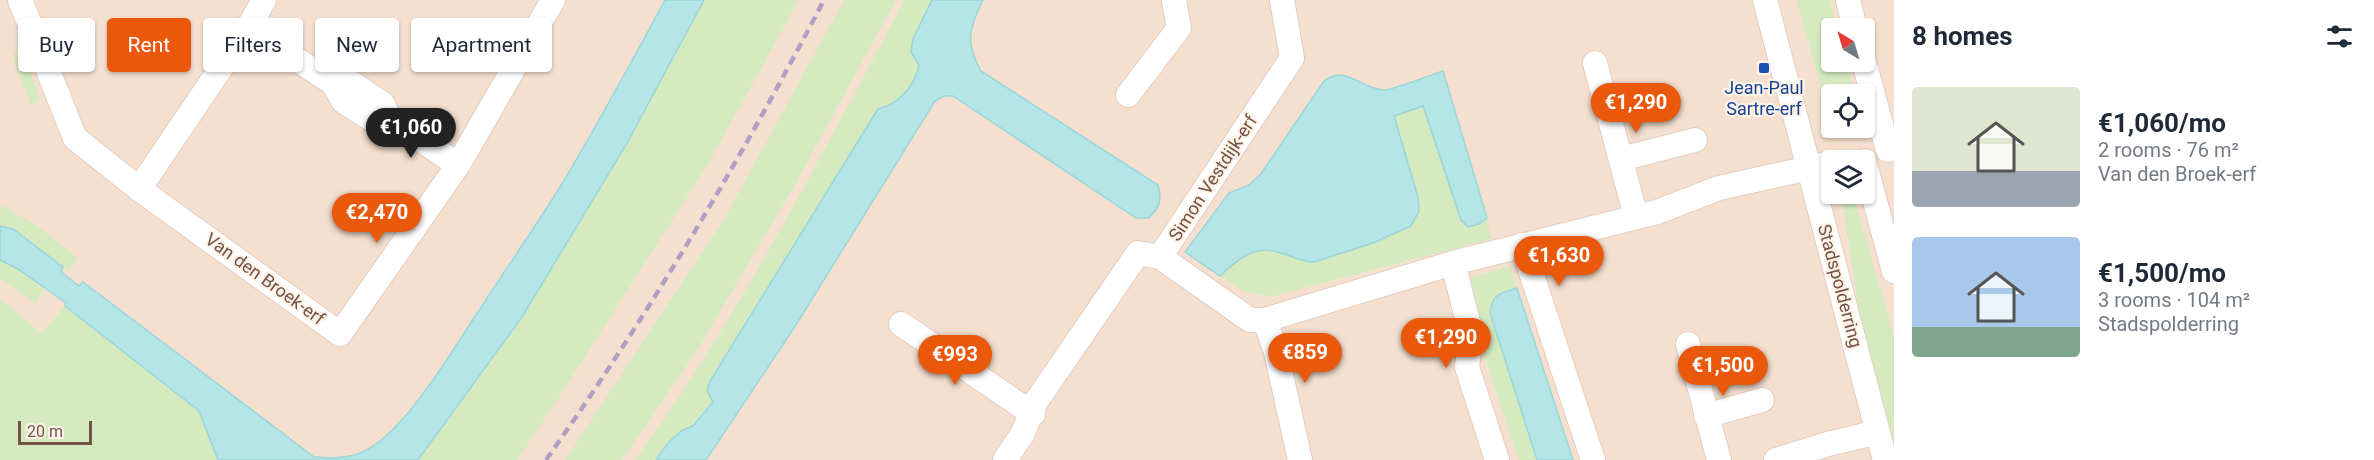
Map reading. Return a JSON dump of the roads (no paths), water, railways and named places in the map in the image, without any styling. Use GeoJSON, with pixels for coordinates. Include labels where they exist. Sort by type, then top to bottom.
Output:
{"type":"FeatureCollection","features":[{"type":"Feature","properties":{"kind":"street","name":"Van den Broek-erf"},"geometry":{"type":"LineString","coordinates":[[20,0],[75,138],[140,189],[340,334],[458,165],[553,0]]}},
{"type":"Feature","properties":{"kind":"street"},"geometry":{"type":"LineString","coordinates":[[253,18],[263,0]]}},
{"type":"Feature","properties":{"kind":"street"},"geometry":{"type":"LineString","coordinates":[[1128,94],[1179,28],[1174,0]]}},
{"type":"Feature","properties":{"kind":"street","name":"Simon Vestdijk-erf"},"geometry":{"type":"LineString","coordinates":[[1005,460],[1023,434],[1033,414],[1035,404],[1138,253],[1160,256],[1292,58],[1282,0]]}},
{"type":"Feature","properties":{"kind":"street","name":"Stadspolderring"},"geometry":{"type":"LineString","coordinates":[[1765,0],[1820,165],[1885,460]]}},
{"type":"Feature","properties":{"kind":"street"},"geometry":{"type":"LineString","coordinates":[[1848,0],[1852,18]]}},
{"type":"Feature","properties":{"kind":"street"},"geometry":{"type":"LineString","coordinates":[[1595,63],[1636,217]]}},
{"type":"Feature","properties":{"kind":"street"},"geometry":{"type":"LineString","coordinates":[[303,64],[333,83],[353,84],[383,104],[389,118],[458,165]]}},
{"type":"Feature","properties":{"kind":"street"},"geometry":{"type":"LineString","coordinates":[[140,189],[218,72]]}},
{"type":"Feature","properties":{"kind":"street"},"geometry":{"type":"LineString","coordinates":[[1867,72],[1891,149],[1875,154]]}},
{"type":"Feature","properties":{"kind":"street"},"geometry":{"type":"LineString","coordinates":[[1622,159],[1695,140]]}},
{"type":"Feature","properties":{"kind":"street"},"geometry":{"type":"LineString","coordinates":[[1160,256],[1251,320],[1265,320],[1453,263],[1657,212],[1719,189],[1820,165]]}},
{"type":"Feature","properties":{"kind":"street"},"geometry":{"type":"LineString","coordinates":[[1873,204],[1894,271]]}},
{"type":"Feature","properties":{"kind":"street"},"geometry":{"type":"LineString","coordinates":[[1522,246],[1593,460]]}},
{"type":"Feature","properties":{"kind":"street"},"geometry":{"type":"LineString","coordinates":[[1453,263],[1471,334],[1467,367],[1497,460]]}},
{"type":"Feature","properties":{"kind":"street"},"geometry":{"type":"LineString","coordinates":[[1265,320],[1276,352],[1300,460]]}},
{"type":"Feature","properties":{"kind":"street"},"geometry":{"type":"LineString","coordinates":[[901,324],[1033,414]]}},
{"type":"Feature","properties":{"kind":"street"},"geometry":{"type":"LineString","coordinates":[[1688,344],[1719,460]]}},
{"type":"Feature","properties":{"kind":"street"},"geometry":{"type":"LineString","coordinates":[[1706,416],[1762,400]]}},
{"type":"Feature","properties":{"kind":"street"},"geometry":{"type":"LineString","coordinates":[[1776,460],[1878,432]]}},
{"type":"Feature","properties":{"kind":"street","name":"Stadspolderring"},"geometry":{"type":"LineString","coordinates":[[1878,432],[1893,460]]}},
{"type":"Feature","properties":{"kind":"water"},"geometry":{"type":"Polygon","coordinates":[[[665,0],[704,0],[626,145],[522,317],[418,460],[218,460],[199,411],[65,306],[66,303],[18,269],[0,260],[0,226],[13,229],[63,267],[61,272],[79,286],[83,282],[314,457],[345,457],[363,452],[379,442],[395,427],[441,368],[560,187],[601,118],[665,0]]]}},
{"type":"Feature","properties":{"kind":"water"},"geometry":{"type":"Polygon","coordinates":[[[932,0],[983,0],[972,27],[971,36],[973,52],[981,71],[1158,185],[1160,199],[1156,210],[1149,218],[1136,218],[953,96],[944,96],[935,101],[794,328],[706,460],[656,460],[668,443],[681,431],[693,426],[713,402],[707,391],[710,381],[878,109],[893,103],[910,87],[919,65],[911,52],[913,39],[932,0]]]}},
{"type":"Feature","properties":{"kind":"water"},"geometry":{"type":"Polygon","coordinates":[[[1443,71],[1487,218],[1479,224],[1468,227],[1461,220],[1423,106],[1394,116],[1418,197],[1419,211],[1411,226],[1373,243],[1314,262],[1268,250],[1260,251],[1239,260],[1220,276],[1185,252],[1229,193],[1249,185],[1260,175],[1324,81],[1339,75],[1347,76],[1377,89],[1385,90],[1443,71]]]}},
{"type":"Feature","properties":{"kind":"water"},"geometry":{"type":"Polygon","coordinates":[[[1517,288],[1573,460],[1537,460],[1490,313],[1491,306],[1498,295],[1517,288]]]}},
{"type":"Feature","properties":{"kind":"railway"},"geometry":{"type":"LineString","coordinates":[[546,460],[658,292],[727,177],[824,0]]}},
{"type":"Feature","properties":{"kind":"place","name":"Jean-Paul Sartre-erf"},"geometry":{"type":"Point","coordinates":[1764,68]}}]}
